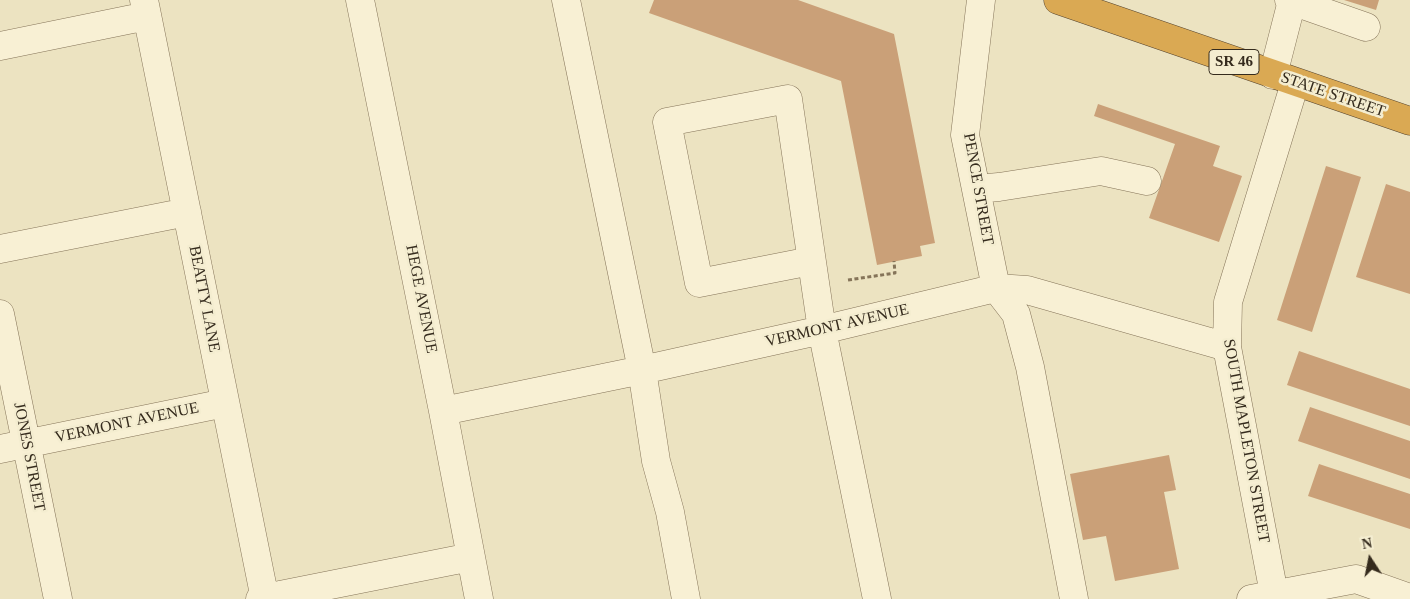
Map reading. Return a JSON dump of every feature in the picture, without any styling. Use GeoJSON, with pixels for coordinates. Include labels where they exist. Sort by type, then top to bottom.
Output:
{"type":"FeatureCollection","features":[{"type":"Feature","properties":{"kind":"highway","name":"STATE STREET"},"geometry":{"type":"LineString","coordinates":[[1058,0],[1410,121]]}},
{"type":"Feature","properties":{"kind":"street","name":"HEGE AVENUE"},"geometry":{"type":"LineString","coordinates":[[360,0],[479,599]]}},
{"type":"Feature","properties":{"kind":"street"},"geometry":{"type":"LineString","coordinates":[[566,0],[642,370],[656,461],[670,512],[686,599]]}},
{"type":"Feature","properties":{"kind":"street","name":"PENCE STREET"},"geometry":{"type":"LineString","coordinates":[[981,0],[965,135],[996,288]]}},
{"type":"Feature","properties":{"kind":"street"},"geometry":{"type":"LineString","coordinates":[[1290,1],[1366,27]]}},
{"type":"Feature","properties":{"kind":"street","name":"SOUTH MAPLETON STREET"},"geometry":{"type":"LineString","coordinates":[[1267,597],[1226,347],[1228,302],[1284,79],[1290,1]]}},
{"type":"Feature","properties":{"kind":"street"},"geometry":{"type":"LineString","coordinates":[[0,46],[145,8]]}},
{"type":"Feature","properties":{"kind":"street","name":"BEATTY LANE"},"geometry":{"type":"LineString","coordinates":[[145,8],[263,599]]}},
{"type":"Feature","properties":{"kind":"street"},"geometry":{"type":"LineString","coordinates":[[812,260],[699,283],[667,122],[788,99],[812,260],[822,330],[877,599]]}},
{"type":"Feature","properties":{"kind":"street"},"geometry":{"type":"LineString","coordinates":[[976,189],[1101,171],[1147,181]]}},
{"type":"Feature","properties":{"kind":"street"},"geometry":{"type":"LineString","coordinates":[[0,249],[187,212]]}},
{"type":"Feature","properties":{"kind":"street","name":"VERMONT AVENUE"},"geometry":{"type":"LineString","coordinates":[[443,411],[822,330],[996,288],[1027,290],[1226,347]]}},
{"type":"Feature","properties":{"kind":"street"},"geometry":{"type":"LineString","coordinates":[[996,288],[1016,314],[1030,367],[1074,599]]}},
{"type":"Feature","properties":{"kind":"street","name":"JONES STREET"},"geometry":{"type":"LineString","coordinates":[[0,314],[58,599]]}},
{"type":"Feature","properties":{"kind":"street","name":"VERMONT AVENUE"},"geometry":{"type":"LineString","coordinates":[[0,449],[225,403]]}},
{"type":"Feature","properties":{"kind":"street"},"geometry":{"type":"LineString","coordinates":[[263,599],[471,557]]}},
{"type":"Feature","properties":{"kind":"street"},"geometry":{"type":"LineString","coordinates":[[1267,597],[1356,579],[1410,598]]}},
{"type":"Feature","properties":{"kind":"path"},"geometry":{"type":"LineString","coordinates":[[848,280],[895,273],[894,261]]}},
{"type":"Feature","properties":{"kind":"building"},"geometry":{"type":"Polygon","coordinates":[[[654,0],[798,0],[894,34],[935,243],[920,246],[922,256],[877,265],[841,81],[649,13],[654,0]]]}},
{"type":"Feature","properties":{"kind":"building"},"geometry":{"type":"Polygon","coordinates":[[[1344,0],[1379,0],[1376,10],[1344,0]]]}},
{"type":"Feature","properties":{"kind":"building"},"geometry":{"type":"Polygon","coordinates":[[[1098,104],[1220,146],[1213,166],[1242,176],[1219,242],[1149,218],[1175,144],[1094,116],[1098,104]]]}},
{"type":"Feature","properties":{"kind":"building"},"geometry":{"type":"Polygon","coordinates":[[[1326,166],[1361,177],[1312,332],[1277,320],[1326,166]]]}},
{"type":"Feature","properties":{"kind":"building"},"geometry":{"type":"Polygon","coordinates":[[[1386,184],[1410,192],[1410,294],[1356,277],[1386,184]]]}},
{"type":"Feature","properties":{"kind":"building"},"geometry":{"type":"Polygon","coordinates":[[[1299,351],[1410,389],[1410,426],[1287,385],[1299,351]]]}},
{"type":"Feature","properties":{"kind":"building"},"geometry":{"type":"Polygon","coordinates":[[[1310,407],[1410,441],[1410,479],[1298,441],[1310,407]]]}},
{"type":"Feature","properties":{"kind":"building"},"geometry":{"type":"Polygon","coordinates":[[[1169,455],[1176,490],[1164,492],[1179,569],[1115,581],[1106,536],[1083,540],[1070,474],[1169,455]]]}},
{"type":"Feature","properties":{"kind":"building"},"geometry":{"type":"Polygon","coordinates":[[[1319,464],[1410,494],[1410,529],[1308,496],[1319,464]]]}}]}
